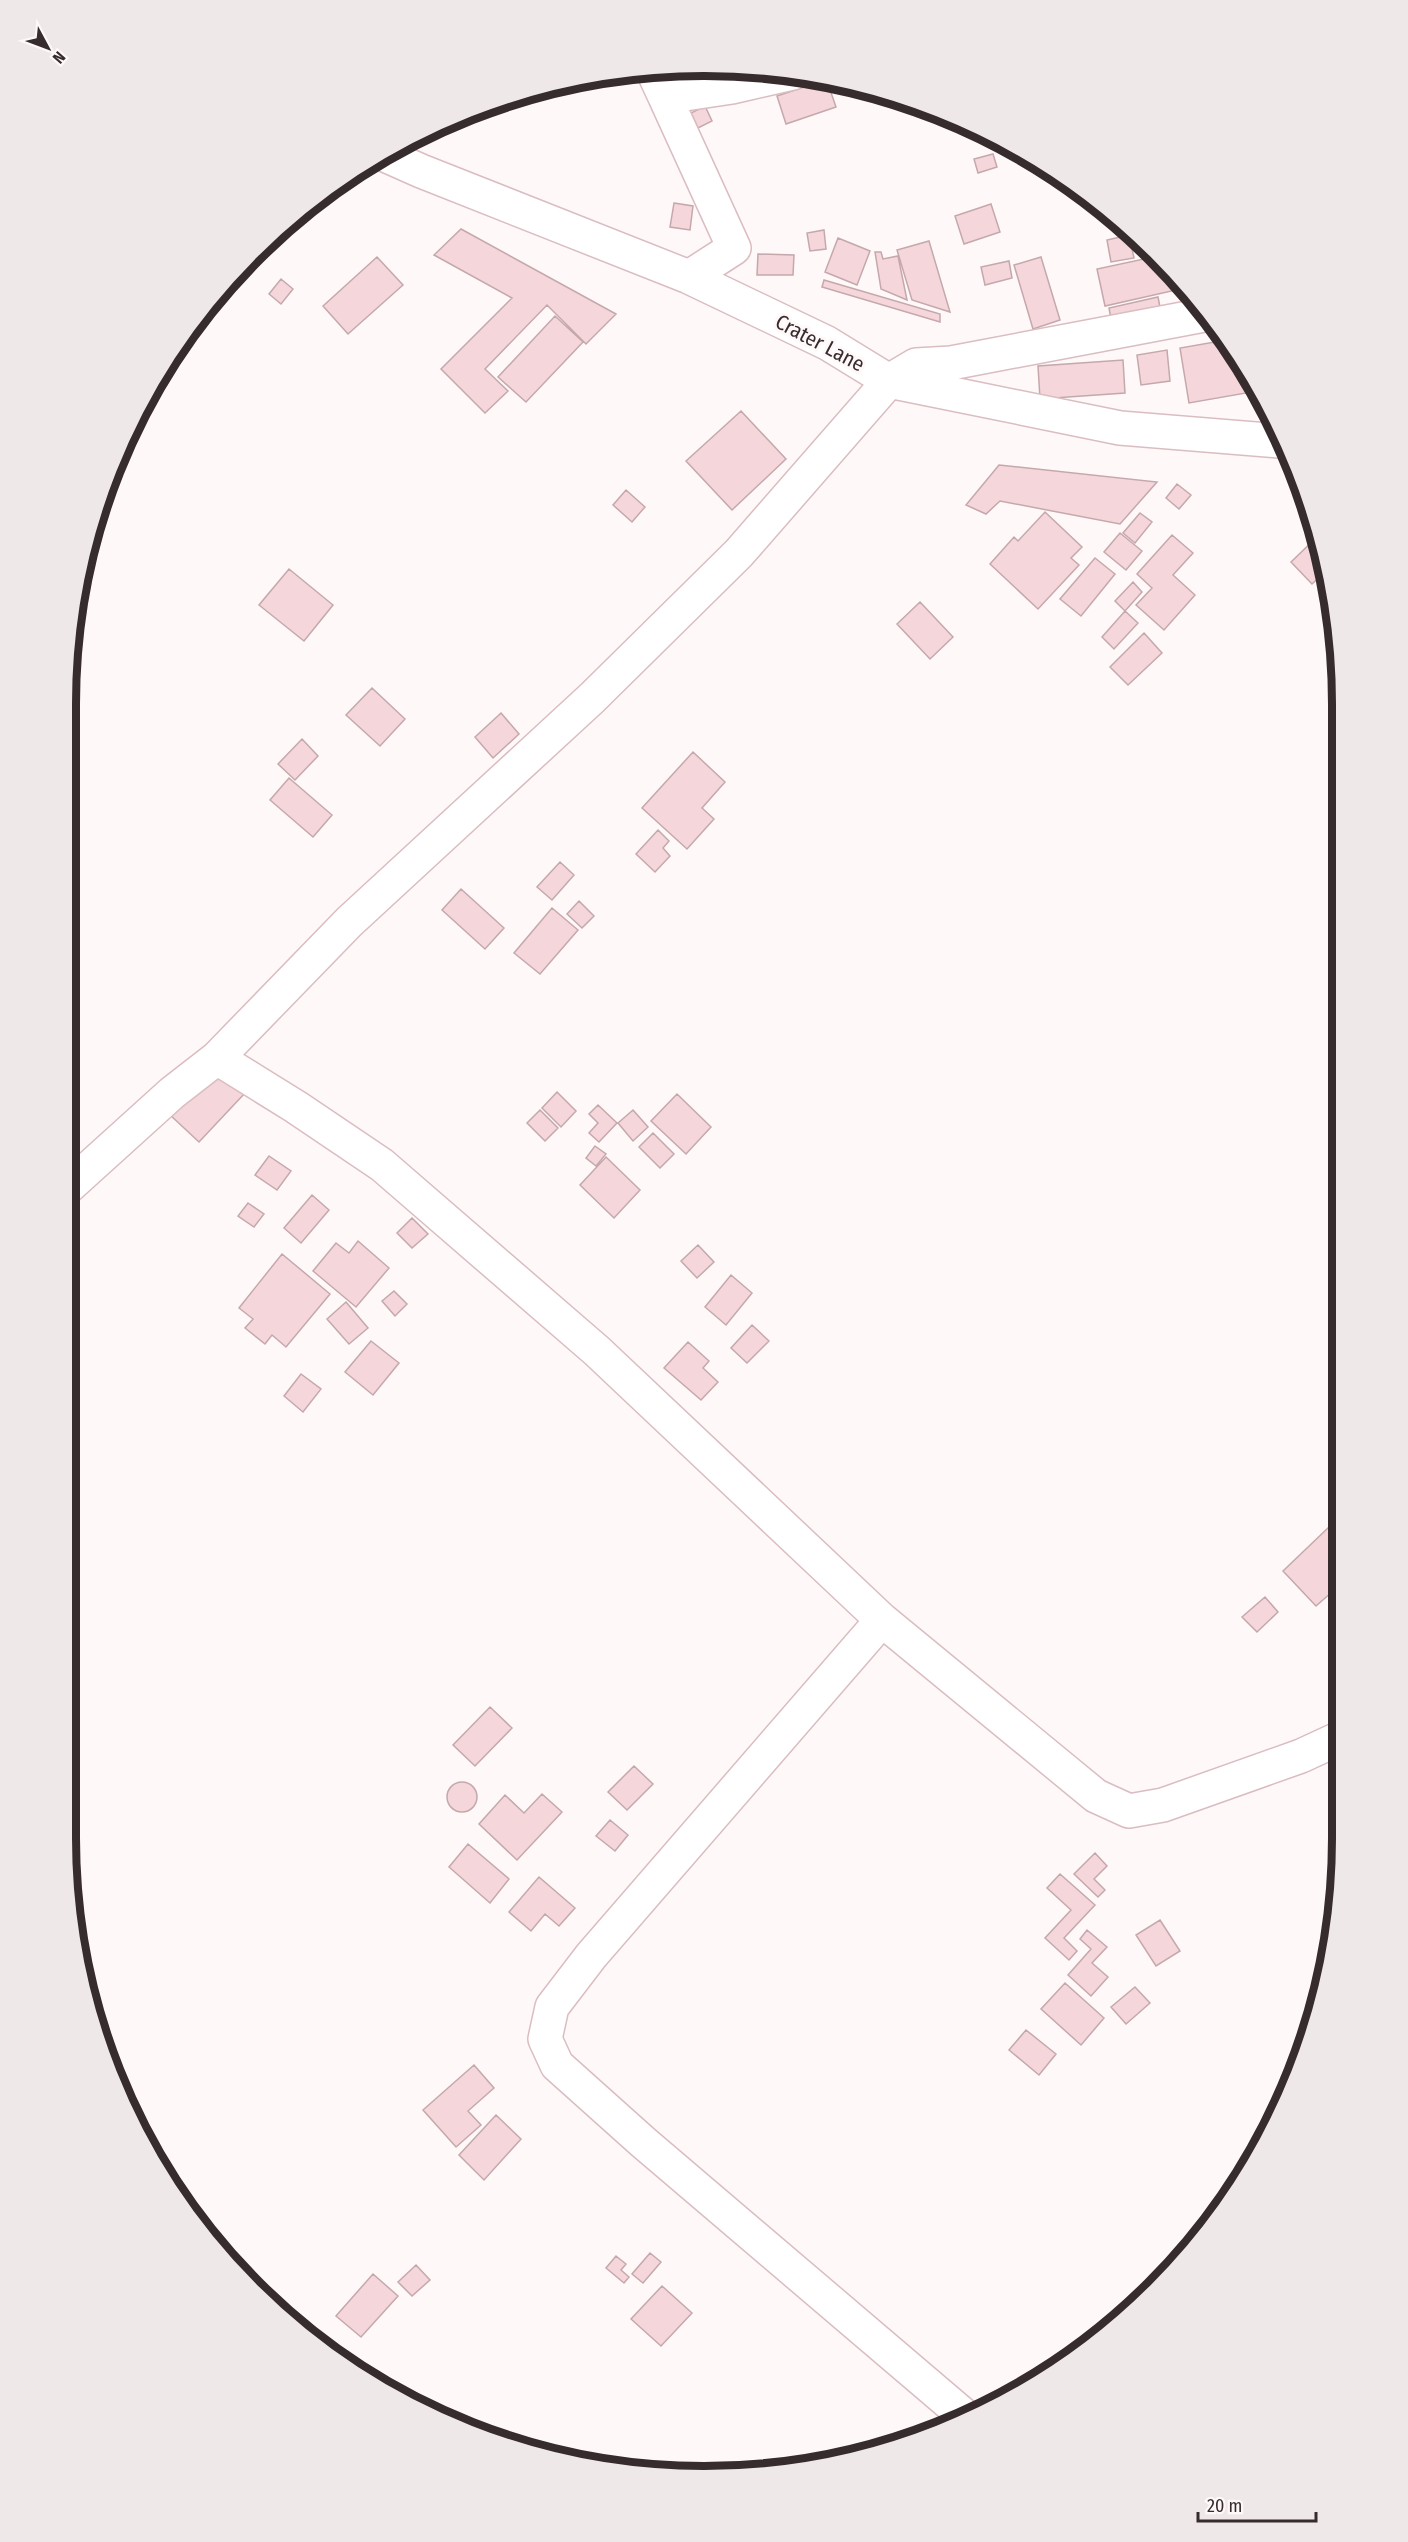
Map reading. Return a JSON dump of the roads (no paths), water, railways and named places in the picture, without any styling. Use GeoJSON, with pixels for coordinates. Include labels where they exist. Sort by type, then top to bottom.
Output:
{"type":"FeatureCollection","features":[{"type":"Feature","properties":{"kind":"street"},"geometry":{"type":"LineString","coordinates":[[689,277],[734,248],[659,83],[732,87],[763,80]]}},
{"type":"Feature","properties":{"kind":"street","name":"Crater Lane"},"geometry":{"type":"LineString","coordinates":[[394,159],[689,277],[827,343],[889,381],[1120,428],[1274,441]]}},
{"type":"Feature","properties":{"kind":"street"},"geometry":{"type":"LineString","coordinates":[[77,1179],[172,1093],[217,1058],[349,922],[592,698],[739,553],[889,381],[916,365],[951,363],[1197,316]]}},
{"type":"Feature","properties":{"kind":"street"},"geometry":{"type":"LineString","coordinates":[[217,1058],[296,1107],[382,1165],[597,1351],[882,1620],[1096,1796],[1130,1811],[1163,1805],[1301,1756],[1331,1742]]}},
{"type":"Feature","properties":{"kind":"street"},"geometry":{"type":"LineString","coordinates":[[882,1620],[591,1956],[552,2007],[544,2040],[556,2065],[634,2135],[959,2411]]}}]}
